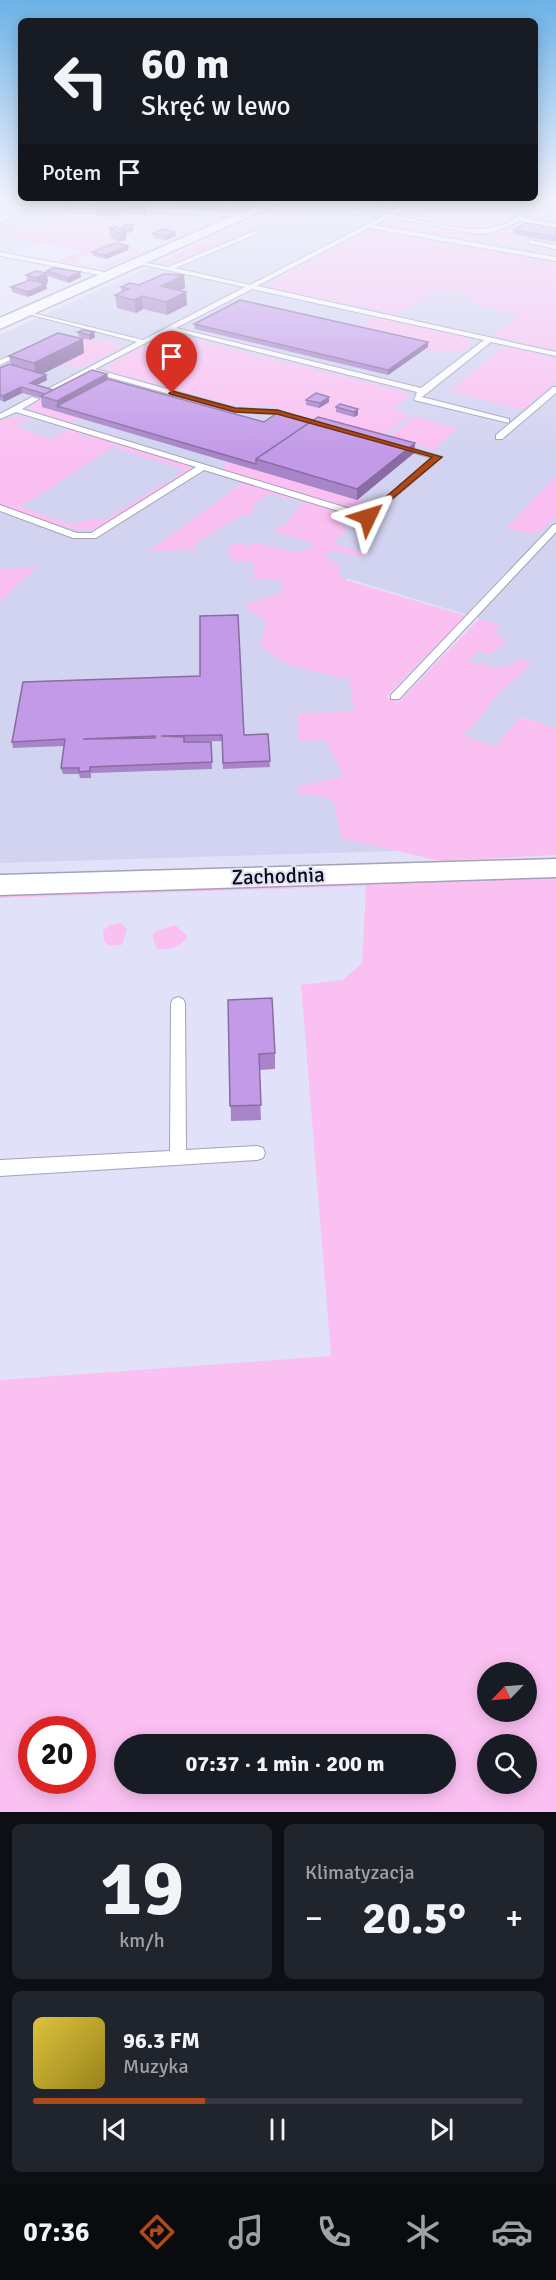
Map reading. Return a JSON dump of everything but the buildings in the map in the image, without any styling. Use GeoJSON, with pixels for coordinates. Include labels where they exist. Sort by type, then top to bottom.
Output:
{"type":"FeatureCollection","features":[{"type":"Feature","properties":{"kind":"street"},"geometry":{"type":"LineString","coordinates":[[0,324],[91,284]]}},
{"type":"Feature","properties":{"kind":"street","name":"Zachodnia"},"geometry":{"type":"LineString","coordinates":[[0,885],[556,868]]}},
{"type":"Feature","properties":{"kind":"lane"},"geometry":{"type":"LineString","coordinates":[[241,284],[556,354]]}},
{"type":"Feature","properties":{"kind":"lane"},"geometry":{"type":"LineString","coordinates":[[48,392],[256,284]]}},
{"type":"Feature","properties":{"kind":"lane"},"geometry":{"type":"LineString","coordinates":[[26,312],[144,342]]}},
{"type":"Feature","properties":{"kind":"lane"},"geometry":{"type":"LineString","coordinates":[[69,331],[80,326]]}},
{"type":"Feature","properties":{"kind":"lane"},"geometry":{"type":"LineString","coordinates":[[170,328],[422,391]]}},
{"type":"Feature","properties":{"kind":"lane"},"geometry":{"type":"LineString","coordinates":[[490,339],[422,391],[417,398],[506,421]]}},
{"type":"Feature","properties":{"kind":"lane"},"geometry":{"type":"LineString","coordinates":[[0,363],[30,349]]}},
{"type":"Feature","properties":{"kind":"lane"},"geometry":{"type":"LineString","coordinates":[[89,370],[235,410],[277,412],[300,418]]}},
{"type":"Feature","properties":{"kind":"lane"},"geometry":{"type":"LineString","coordinates":[[499,437],[556,389]]}},
{"type":"Feature","properties":{"kind":"lane"},"geometry":{"type":"LineString","coordinates":[[0,417],[35,399]]}},
{"type":"Feature","properties":{"kind":"lane"},"geometry":{"type":"LineString","coordinates":[[14,409],[368,517],[438,457],[392,444]]}},
{"type":"Feature","properties":{"kind":"lane"},"geometry":{"type":"LineString","coordinates":[[0,508],[76,536],[93,536],[204,466]]}},
{"type":"Feature","properties":{"kind":"lane"},"geometry":{"type":"LineString","coordinates":[[394,697],[556,527]]}},
{"type":"Feature","properties":{"kind":"lane"},"geometry":{"type":"LineString","coordinates":[[178,1003],[178,1158]]}},
{"type":"Feature","properties":{"kind":"lane"},"geometry":{"type":"LineString","coordinates":[[0,1168],[257,1153]]}},
{"type":"Feature","properties":{"kind":"shaded area"},"geometry":{"type":"Polygon","coordinates":[[[113,284],[556,284],[556,728],[521,717],[495,747],[464,735],[444,690],[500,625],[346,578],[394,851],[0,863],[0,335],[113,284]]]}},
{"type":"Feature","properties":{"kind":"shaded area"},"geometry":{"type":"Polygon","coordinates":[[[266,284],[556,284],[556,350],[491,335],[518,316],[473,303],[468,296],[451,290],[434,292],[397,314],[271,288],[266,284]]]}},
{"type":"Feature","properties":{"kind":"shaded area"},"geometry":{"type":"Polygon","coordinates":[[[373,317],[468,336],[472,343],[462,352],[424,350],[427,347],[354,331],[373,317]]]}},
{"type":"Feature","properties":{"kind":"shaded area"},"geometry":{"type":"Polygon","coordinates":[[[169,333],[406,392],[407,398],[393,409],[410,415],[382,436],[270,406],[236,405],[112,372],[107,367],[169,333]]]}},
{"type":"Feature","properties":{"kind":"shaded area"},"geometry":{"type":"Polygon","coordinates":[[[80,337],[98,342],[104,339],[122,346],[80,368],[64,363],[84,353],[77,339],[80,337]]]}},
{"type":"Feature","properties":{"kind":"shaded area"},"geometry":{"type":"Polygon","coordinates":[[[506,346],[556,358],[556,381],[523,410],[448,391],[506,346]]]}},
{"type":"Feature","properties":{"kind":"shaded area"},"geometry":{"type":"Polygon","coordinates":[[[43,399],[43,407],[80,418],[70,423],[27,408],[43,399]]]}},
{"type":"Feature","properties":{"kind":"shaded area"},"geometry":{"type":"Polygon","coordinates":[[[415,416],[457,428],[433,450],[388,437],[415,416]]]}},
{"type":"Feature","properties":{"kind":"shaded area"},"geometry":{"type":"Polygon","coordinates":[[[32,417],[15,426],[50,439],[71,429],[85,433],[81,436],[86,438],[92,435],[119,443],[35,498],[22,504],[22,507],[72,525],[86,520],[106,519],[165,482],[170,484],[102,528],[90,530],[64,527],[0,504],[0,420],[32,417]]]}},
{"type":"Feature","properties":{"kind":"shaded area"},"geometry":{"type":"Polygon","coordinates":[[[121,444],[200,468],[179,478],[174,477],[183,471],[180,468],[115,448],[121,444]]]}},
{"type":"Feature","properties":{"kind":"shaded area"},"geometry":{"type":"Polygon","coordinates":[[[228,462],[365,504],[360,508],[352,508],[225,470],[223,467],[228,462]]]}},
{"type":"Feature","properties":{"kind":"shaded area"},"geometry":{"type":"Polygon","coordinates":[[[556,476],[556,516],[534,533],[506,528],[556,476]]]}},
{"type":"Feature","properties":{"kind":"shaded area"},"geometry":{"type":"Polygon","coordinates":[[[245,481],[346,513],[348,520],[341,525],[347,528],[333,543],[366,554],[361,557],[332,550],[325,555],[339,566],[339,578],[466,616],[386,697],[399,701],[479,619],[501,625],[494,633],[503,638],[503,645],[490,653],[477,652],[468,664],[482,663],[503,668],[521,659],[531,663],[487,705],[490,706],[464,735],[495,747],[520,717],[556,728],[556,855],[440,861],[341,838],[334,802],[325,797],[301,794],[296,787],[344,776],[325,740],[299,741],[297,713],[354,710],[349,678],[344,679],[286,664],[261,647],[266,621],[244,606],[281,592],[281,579],[254,579],[254,562],[232,562],[228,546],[241,543],[246,546],[256,543],[293,552],[311,549],[312,543],[274,531],[275,528],[285,525],[302,503],[269,494],[253,505],[255,509],[250,514],[240,516],[193,545],[201,550],[149,551],[245,481]]]}},
{"type":"Feature","properties":{"kind":"shaded area"},"geometry":{"type":"Polygon","coordinates":[[[37,567],[0,601],[0,569],[37,567]]]}},
{"type":"Feature","properties":{"kind":"shaded area"},"geometry":{"type":"Polygon","coordinates":[[[556,874],[556,1812],[0,1812],[0,1380],[331,1356],[301,985],[343,980],[362,963],[366,886],[0,898],[0,893],[556,874]]]}},
{"type":"Feature","properties":{"kind":"shaded area"},"geometry":{"type":"Polygon","coordinates":[[[121,923],[127,929],[122,945],[108,945],[104,940],[103,931],[109,925],[121,923]]]}},
{"type":"Feature","properties":{"kind":"shaded area"},"geometry":{"type":"Polygon","coordinates":[[[175,925],[188,936],[175,947],[157,949],[152,936],[156,931],[175,925]]]}},
{"type":"Feature","properties":{"kind":"route"},"geometry":{"type":"LineString","coordinates":[[172,393],[235,410],[277,412],[438,457],[368,517]]}}]}
